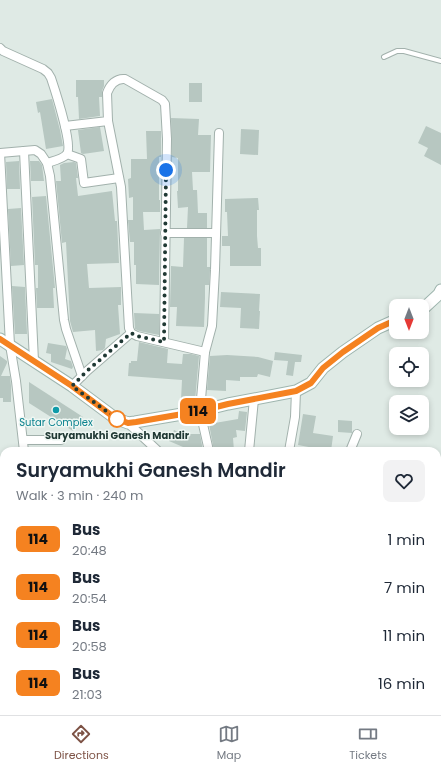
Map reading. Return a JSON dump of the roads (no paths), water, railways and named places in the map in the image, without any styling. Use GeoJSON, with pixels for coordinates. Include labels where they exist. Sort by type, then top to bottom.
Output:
{"type":"FeatureCollection","features":[{"type":"Feature","properties":{"kind":"main road"},"geometry":{"type":"LineString","coordinates":[[429,303],[441,290]]}},
{"type":"Feature","properties":{"kind":"main road"},"geometry":{"type":"LineString","coordinates":[[0,339],[72,386],[115,418],[128,423],[200,411],[296,391],[311,383],[323,368],[343,352],[378,328],[389,323]]}},
{"type":"Feature","properties":{"kind":"street"},"geometry":{"type":"LineString","coordinates":[[0,48],[3,51],[43,69],[51,78],[65,126],[68,150],[67,154],[63,157],[47,163]]}},
{"type":"Feature","properties":{"kind":"street"},"geometry":{"type":"LineString","coordinates":[[164,342],[165,104],[162,100],[125,79],[120,79],[116,81],[107,93],[108,121],[121,187],[129,328],[131,333],[137,336],[205,352]]}},
{"type":"Feature","properties":{"kind":"street"},"geometry":{"type":"LineString","coordinates":[[65,126],[108,121]]}},
{"type":"Feature","properties":{"kind":"street"},"geometry":{"type":"LineString","coordinates":[[207,447],[200,411],[205,352],[212,326],[219,133]]}},
{"type":"Feature","properties":{"kind":"street"},"geometry":{"type":"LineString","coordinates":[[24,447],[16,380],[10,345],[0,153],[35,150],[41,154],[47,163],[50,176],[64,320],[82,376]]}},
{"type":"Feature","properties":{"kind":"street"},"geometry":{"type":"LineString","coordinates":[[24,151],[34,361]]}},
{"type":"Feature","properties":{"kind":"street"},"geometry":{"type":"LineString","coordinates":[[67,154],[81,159],[84,183],[120,178]]}},
{"type":"Feature","properties":{"kind":"street"},"geometry":{"type":"LineString","coordinates":[[165,233],[216,233]]}},
{"type":"Feature","properties":{"kind":"street"},"geometry":{"type":"LineString","coordinates":[[72,386],[131,333]]}},
{"type":"Feature","properties":{"kind":"street"},"geometry":{"type":"LineString","coordinates":[[290,447],[295,417],[296,391]]}},
{"type":"Feature","properties":{"kind":"street"},"geometry":{"type":"LineString","coordinates":[[249,447],[254,399]]}},
{"type":"Feature","properties":{"kind":"street"},"geometry":{"type":"LineString","coordinates":[[128,423],[154,447]]}},
{"type":"Feature","properties":{"kind":"street"},"geometry":{"type":"LineString","coordinates":[[352,447],[357,434]]}},
{"type":"Feature","properties":{"kind":"street"},"geometry":{"type":"LineString","coordinates":[[23,440],[61,440]]}},
{"type":"Feature","properties":{"kind":"lane"},"geometry":{"type":"LineString","coordinates":[[384,57],[404,51],[441,61]]}},
{"type":"Feature","properties":{"kind":"place","name":"Sutar Complex"},"geometry":{"type":"Point","coordinates":[56,410]}},
{"type":"Feature","properties":{"kind":"place","name":"Suryamukhi Ganesh Mandir"},"geometry":{"type":"Point","coordinates":[117,419]}}]}
